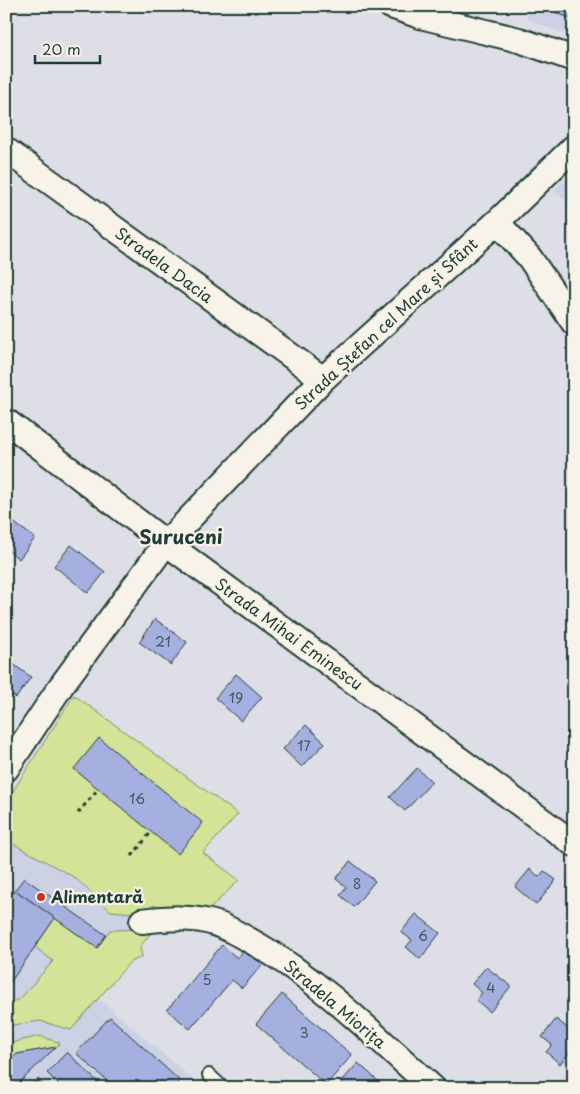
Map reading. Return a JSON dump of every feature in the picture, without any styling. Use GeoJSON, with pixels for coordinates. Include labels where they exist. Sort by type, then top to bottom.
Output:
{"type":"FeatureCollection","features":[{"type":"Feature","properties":{"kind":"street"},"geometry":{"type":"LineString","coordinates":[[391,6],[420,16],[519,40],[574,59]]}},
{"type":"Feature","properties":{"kind":"street","name":"Strada Ștefan cel Mare și Sfânt"},"geometry":{"type":"LineString","coordinates":[[6,769],[61,686],[166,542],[323,379],[497,222],[574,147]]}},
{"type":"Feature","properties":{"kind":"street","name":"Stradela Dacia"},"geometry":{"type":"LineString","coordinates":[[6,150],[323,379]]}},
{"type":"Feature","properties":{"kind":"street"},"geometry":{"type":"LineString","coordinates":[[497,222],[529,257],[574,323]]}},
{"type":"Feature","properties":{"kind":"street","name":"Strada Mihai Eminescu"},"geometry":{"type":"LineString","coordinates":[[6,421],[574,844]]}},
{"type":"Feature","properties":{"kind":"street","name":"Stradela Miorița"},"geometry":{"type":"LineString","coordinates":[[142,921],[169,918],[193,919],[218,924],[244,937],[290,964],[342,1006],[433,1088]]}},
{"type":"Feature","properties":{"kind":"lane"},"geometry":{"type":"LineString","coordinates":[[209,1075],[223,1088]]}},
{"type":"Feature","properties":{"kind":"path"},"geometry":{"type":"LineString","coordinates":[[78,813],[98,789]]}},
{"type":"Feature","properties":{"kind":"path"},"geometry":{"type":"LineString","coordinates":[[132,856],[151,832]]}},
{"type":"Feature","properties":{"kind":"shaded area"},"geometry":{"type":"Polygon","coordinates":[[[531,6],[574,6],[574,39],[526,18],[531,6]]]}},
{"type":"Feature","properties":{"kind":"shaded area"},"geometry":{"type":"Polygon","coordinates":[[[574,172],[574,204],[553,191],[574,172]]]}},
{"type":"Feature","properties":{"kind":"shaded area"},"geometry":{"type":"Polygon","coordinates":[[[6,840],[74,877],[111,911],[143,914],[154,929],[140,947],[142,957],[130,962],[99,999],[203,1088],[6,1088],[6,840]]]}},
{"type":"Feature","properties":{"kind":"green space"},"geometry":{"type":"Polygon","coordinates":[[[74,695],[238,814],[203,853],[239,880],[208,911],[143,914],[111,911],[74,877],[6,840],[6,802],[74,695]]]}},
{"type":"Feature","properties":{"kind":"green space"},"geometry":{"type":"Polygon","coordinates":[[[55,918],[97,948],[110,930],[154,929],[140,947],[142,957],[130,962],[71,1030],[40,1021],[6,1026],[6,1004],[20,999],[53,961],[35,947],[55,918]]]}},
{"type":"Feature","properties":{"kind":"green space"},"geometry":{"type":"Polygon","coordinates":[[[40,1036],[60,1043],[56,1047],[17,1054],[6,1065],[6,1044],[40,1036]]]}},
{"type":"Feature","properties":{"kind":"building"},"geometry":{"type":"Polygon","coordinates":[[[540,6],[574,6],[574,20],[540,6]]]}},
{"type":"Feature","properties":{"kind":"building"},"geometry":{"type":"Polygon","coordinates":[[[9,519],[35,538],[19,559],[6,549],[6,523],[9,519]]]}},
{"type":"Feature","properties":{"kind":"building"},"geometry":{"type":"Polygon","coordinates":[[[71,545],[105,572],[88,593],[54,566],[71,545]]]}},
{"type":"Feature","properties":{"kind":"building"},"geometry":{"type":"Polygon","coordinates":[[[155,619],[187,642],[171,665],[139,642],[155,619]]]}},
{"type":"Feature","properties":{"kind":"building"},"geometry":{"type":"Polygon","coordinates":[[[6,659],[31,677],[16,698],[6,691],[6,659]]]}},
{"type":"Feature","properties":{"kind":"building"},"geometry":{"type":"Polygon","coordinates":[[[236,674],[262,697],[241,721],[215,698],[236,674]]]}},
{"type":"Feature","properties":{"kind":"building"},"geometry":{"type":"Polygon","coordinates":[[[306,725],[325,743],[302,767],[283,749],[306,725]]]}},
{"type":"Feature","properties":{"kind":"building"},"geometry":{"type":"Polygon","coordinates":[[[99,738],[203,823],[178,854],[74,769],[99,738]]]}},
{"type":"Feature","properties":{"kind":"building"},"geometry":{"type":"Polygon","coordinates":[[[417,768],[432,782],[405,811],[390,797],[417,768]]]}},
{"type":"Feature","properties":{"kind":"building"},"geometry":{"type":"Polygon","coordinates":[[[350,861],[375,881],[354,907],[340,895],[346,887],[336,879],[350,861]]]}},
{"type":"Feature","properties":{"kind":"building"},"geometry":{"type":"Polygon","coordinates":[[[530,869],[539,877],[544,871],[556,880],[536,905],[515,887],[530,869]]]}},
{"type":"Feature","properties":{"kind":"building"},"geometry":{"type":"Polygon","coordinates":[[[24,878],[106,935],[97,948],[15,890],[24,878]]]}},
{"type":"Feature","properties":{"kind":"building"},"geometry":{"type":"Polygon","coordinates":[[[15,890],[55,918],[7,987],[6,903],[15,890]]]}},
{"type":"Feature","properties":{"kind":"building"},"geometry":{"type":"Polygon","coordinates":[[[416,914],[440,933],[420,959],[406,947],[412,940],[401,932],[416,914]]]}},
{"type":"Feature","properties":{"kind":"building"},"geometry":{"type":"Polygon","coordinates":[[[222,945],[237,958],[245,949],[263,964],[242,988],[232,980],[190,1029],[167,1010],[222,945]]]}},
{"type":"Feature","properties":{"kind":"building"},"geometry":{"type":"Polygon","coordinates":[[[486,967],[511,986],[490,1012],[476,1000],[482,993],[472,984],[486,967]]]}},
{"type":"Feature","properties":{"kind":"building"},"geometry":{"type":"Polygon","coordinates":[[[282,994],[352,1055],[326,1085],[256,1024],[282,994]]]}},
{"type":"Feature","properties":{"kind":"building"},"geometry":{"type":"Polygon","coordinates":[[[110,1017],[180,1081],[173,1088],[115,1088],[76,1053],[110,1017]]]}},
{"type":"Feature","properties":{"kind":"building"},"geometry":{"type":"Polygon","coordinates":[[[556,1019],[574,1033],[574,1047],[560,1064],[546,1052],[552,1045],[542,1037],[556,1019]]]}},
{"type":"Feature","properties":{"kind":"building"},"geometry":{"type":"Polygon","coordinates":[[[56,1047],[14,1088],[6,1088],[6,1065],[17,1054],[56,1047]]]}},
{"type":"Feature","properties":{"kind":"building"},"geometry":{"type":"Polygon","coordinates":[[[67,1052],[104,1088],[62,1088],[47,1073],[67,1052]]]}},
{"type":"Feature","properties":{"kind":"building"},"geometry":{"type":"Polygon","coordinates":[[[358,1063],[386,1088],[348,1088],[341,1082],[358,1063]]]}},
{"type":"Feature","properties":{"kind":"building"},"geometry":{"type":"Polygon","coordinates":[[[38,1079],[47,1088],[29,1088],[38,1079]]]}},
{"type":"Feature","properties":{"kind":"place","name":"Alimentară"},"geometry":{"type":"Point","coordinates":[41,897]}},
{"type":"Feature","properties":{"kind":"district","name":"Suruceni"},"geometry":{"type":"Point","coordinates":[181,537]}}]}
